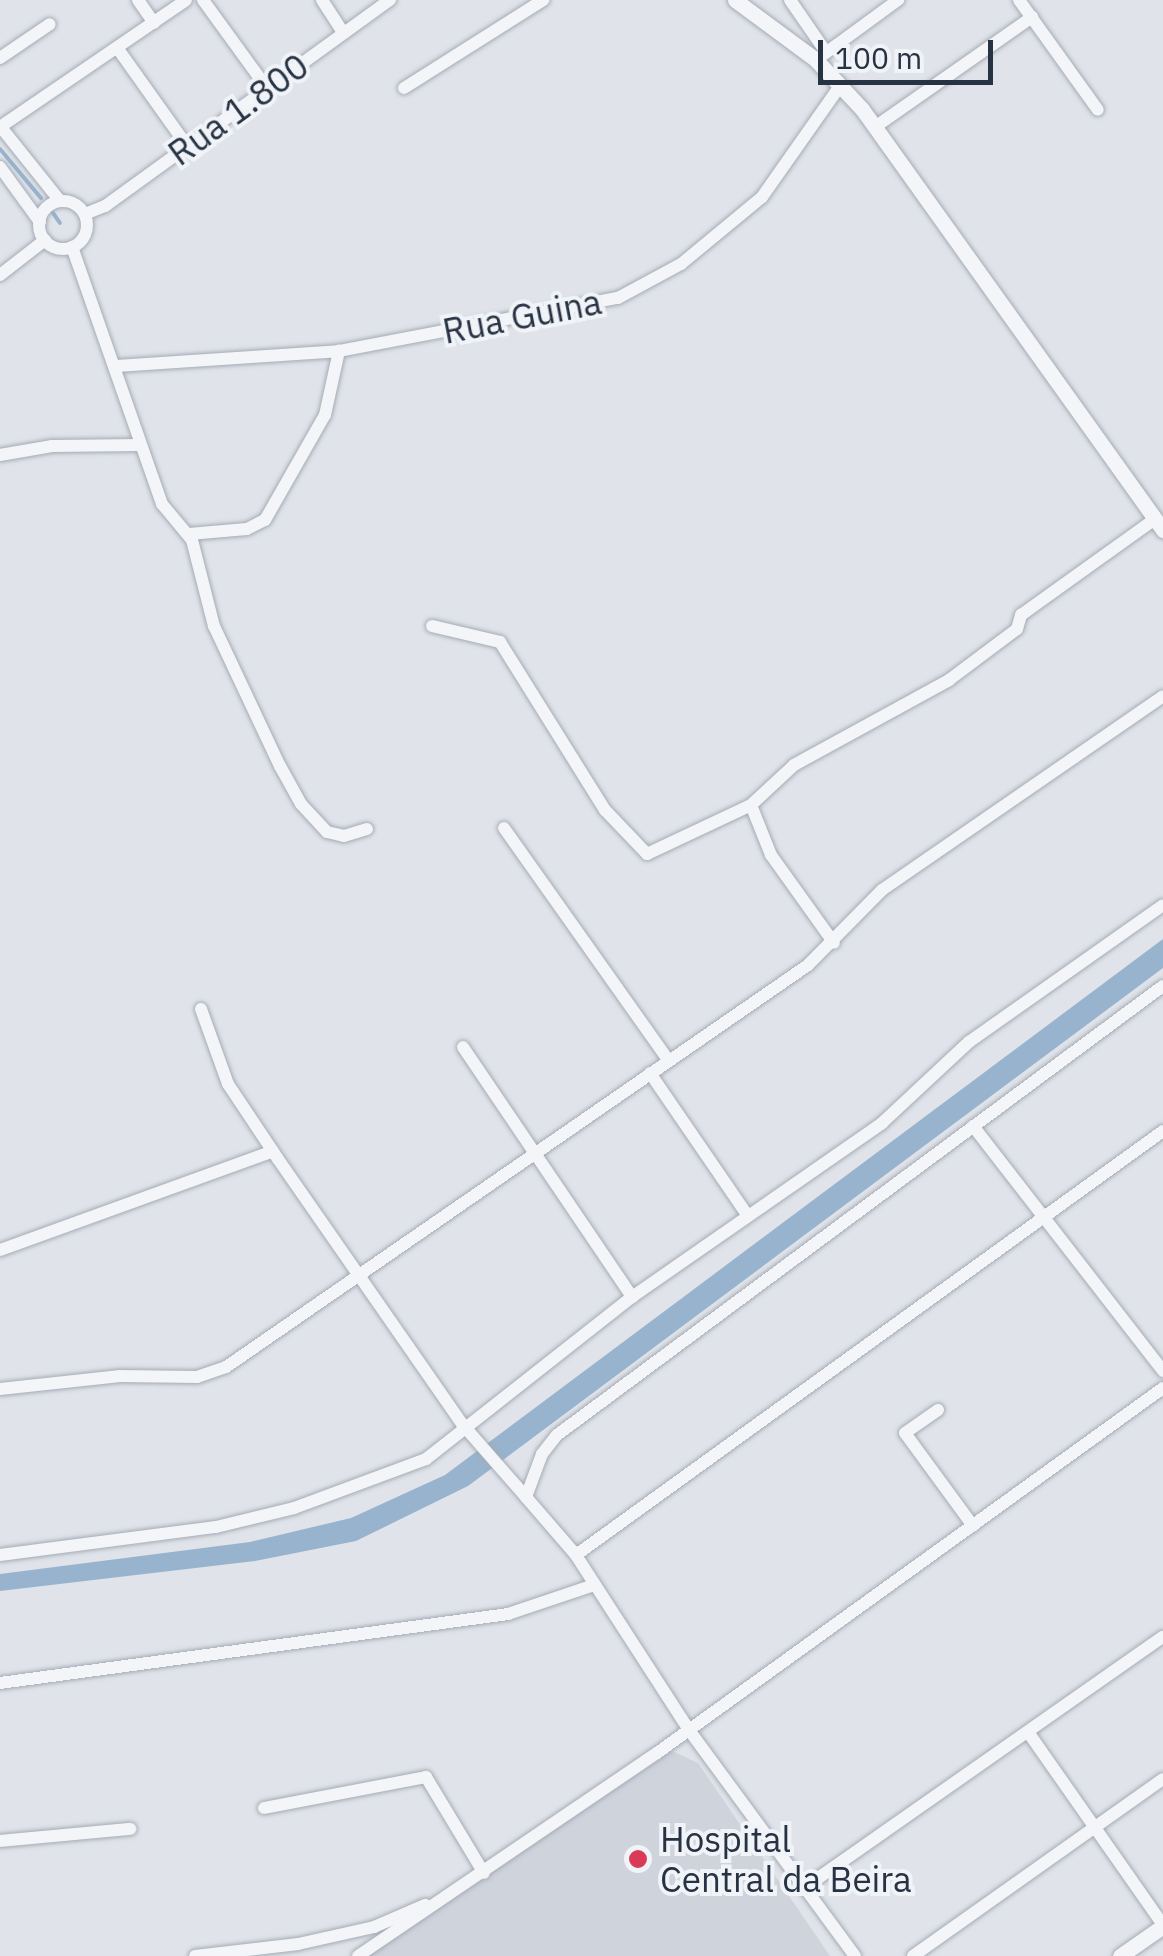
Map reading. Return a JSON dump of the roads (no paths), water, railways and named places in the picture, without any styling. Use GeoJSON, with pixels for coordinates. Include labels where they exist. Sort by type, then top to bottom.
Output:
{"type":"FeatureCollection","features":[{"type":"Feature","properties":{"kind":"street"},"geometry":{"type":"LineString","coordinates":[[138,0],[154,23]]}},
{"type":"Feature","properties":{"kind":"street"},"geometry":{"type":"LineString","coordinates":[[72,247],[84,237],[85,214],[60,202],[0,127],[186,0]]}},
{"type":"Feature","properties":{"kind":"street"},"geometry":{"type":"LineString","coordinates":[[203,0],[268,88]]}},
{"type":"Feature","properties":{"kind":"street"},"geometry":{"type":"LineString","coordinates":[[322,0],[344,32]]}},
{"type":"Feature","properties":{"kind":"street","name":"Rua 1.800"},"geometry":{"type":"LineString","coordinates":[[85,214],[188,147],[390,0]]}},
{"type":"Feature","properties":{"kind":"street"},"geometry":{"type":"LineString","coordinates":[[404,88],[544,0]]}},
{"type":"Feature","properties":{"kind":"street"},"geometry":{"type":"LineString","coordinates":[[735,0],[821,56]]}},
{"type":"Feature","properties":{"kind":"street"},"geometry":{"type":"LineString","coordinates":[[432,626],[500,642],[605,810],[647,854],[751,805],[794,765],[948,680],[1018,629],[1021,616],[1085,566],[1159,524],[875,126],[840,86],[790,0]]}},
{"type":"Feature","properties":{"kind":"street"},"geometry":{"type":"LineString","coordinates":[[821,56],[898,0]]}},
{"type":"Feature","properties":{"kind":"street"},"geometry":{"type":"LineString","coordinates":[[1019,0],[1098,110]]}},
{"type":"Feature","properties":{"kind":"street"},"geometry":{"type":"LineString","coordinates":[[875,126],[1032,17]]}},
{"type":"Feature","properties":{"kind":"street"},"geometry":{"type":"LineString","coordinates":[[0,58],[50,24]]}},
{"type":"Feature","properties":{"kind":"street"},"geometry":{"type":"LineString","coordinates":[[118,49],[188,147]]}},
{"type":"Feature","properties":{"kind":"street","name":"Rua Guina"},"geometry":{"type":"LineString","coordinates":[[116,366],[340,351],[635,291],[681,264],[762,197],[840,86]]}},
{"type":"Feature","properties":{"kind":"street"},"geometry":{"type":"LineString","coordinates":[[0,168],[40,222],[45,240]]}},
{"type":"Feature","properties":{"kind":"street"},"geometry":{"type":"LineString","coordinates":[[40,222],[60,202]]}},
{"type":"Feature","properties":{"kind":"street"},"geometry":{"type":"LineString","coordinates":[[45,240],[72,247]]}},
{"type":"Feature","properties":{"kind":"street"},"geometry":{"type":"LineString","coordinates":[[0,275],[45,240]]}},
{"type":"Feature","properties":{"kind":"street"},"geometry":{"type":"LineString","coordinates":[[72,247],[162,504],[189,534],[214,626],[301,804],[327,832],[344,836],[366,829]]}},
{"type":"Feature","properties":{"kind":"street"},"geometry":{"type":"LineString","coordinates":[[189,534],[247,529],[264,520],[325,415],[340,351]]}},
{"type":"Feature","properties":{"kind":"street"},"geometry":{"type":"LineString","coordinates":[[0,454],[64,445],[140,445]]}},
{"type":"Feature","properties":{"kind":"street"},"geometry":{"type":"LineString","coordinates":[[0,1388],[120,1376],[209,1375],[363,1276],[834,943],[882,890],[1163,696]]}},
{"type":"Feature","properties":{"kind":"street"},"geometry":{"type":"LineString","coordinates":[[751,805],[771,855],[834,943]]}},
{"type":"Feature","properties":{"kind":"street"},"geometry":{"type":"LineString","coordinates":[[504,828],[668,1060]]}},
{"type":"Feature","properties":{"kind":"street"},"geometry":{"type":"LineString","coordinates":[[0,1555],[216,1527],[294,1508],[426,1459],[463,1425],[632,1297],[746,1213],[882,1122],[969,1042],[1163,906]]}},
{"type":"Feature","properties":{"kind":"street"},"geometry":{"type":"LineString","coordinates":[[526,1497],[542,1454],[557,1435],[1163,986]]}},
{"type":"Feature","properties":{"kind":"street"},"geometry":{"type":"LineString","coordinates":[[201,1009],[228,1084],[272,1152],[363,1276],[463,1425],[504,1478],[526,1497],[576,1555],[592,1586],[689,1730],[855,1956]]}},
{"type":"Feature","properties":{"kind":"street"},"geometry":{"type":"LineString","coordinates":[[462,1047],[538,1152],[632,1297]]}},
{"type":"Feature","properties":{"kind":"street"},"geometry":{"type":"LineString","coordinates":[[650,1072],[746,1213]]}},
{"type":"Feature","properties":{"kind":"street"},"geometry":{"type":"LineString","coordinates":[[973,1126],[1163,1371]]}},
{"type":"Feature","properties":{"kind":"street"},"geometry":{"type":"LineString","coordinates":[[576,1555],[1163,1131]]}},
{"type":"Feature","properties":{"kind":"street"},"geometry":{"type":"LineString","coordinates":[[0,1250],[272,1152]]}},
{"type":"Feature","properties":{"kind":"street"},"geometry":{"type":"LineString","coordinates":[[358,1956],[689,1730],[1163,1388]]}},
{"type":"Feature","properties":{"kind":"street"},"geometry":{"type":"LineString","coordinates":[[938,1410],[906,1433],[973,1526]]}},
{"type":"Feature","properties":{"kind":"street"},"geometry":{"type":"LineString","coordinates":[[0,1683],[508,1614],[592,1586]]}},
{"type":"Feature","properties":{"kind":"street"},"geometry":{"type":"LineString","coordinates":[[804,1888],[1163,1637]]}},
{"type":"Feature","properties":{"kind":"street"},"geometry":{"type":"LineString","coordinates":[[1028,1732],[1163,1926],[1120,1956]]}},
{"type":"Feature","properties":{"kind":"street"},"geometry":{"type":"LineString","coordinates":[[264,1808],[426,1777],[484,1873]]}},
{"type":"Feature","properties":{"kind":"street"},"geometry":{"type":"LineString","coordinates":[[913,1956],[1163,1779]]}},
{"type":"Feature","properties":{"kind":"street"},"geometry":{"type":"LineString","coordinates":[[0,1841],[130,1830]]}},
{"type":"Feature","properties":{"kind":"street"},"geometry":{"type":"LineString","coordinates":[[204,1955],[374,1927],[458,1890]]}},
{"type":"Feature","properties":{"kind":"water"},"geometry":{"type":"Polygon","coordinates":[[[1163,939],[1163,968],[468,1486],[356,1541],[255,1561],[0,1591],[0,1574],[250,1542],[351,1518],[445,1475],[1163,939]]]}},
{"type":"Feature","properties":{"kind":"waterway"},"geometry":{"type":"LineString","coordinates":[[0,149],[41,198]]}},
{"type":"Feature","properties":{"kind":"waterway"},"geometry":{"type":"LineString","coordinates":[[53,213],[60,223]]}},
{"type":"Feature","properties":{"kind":"place","name":"Hospital Central da Beira"},"geometry":{"type":"Point","coordinates":[638,1859]}}]}
